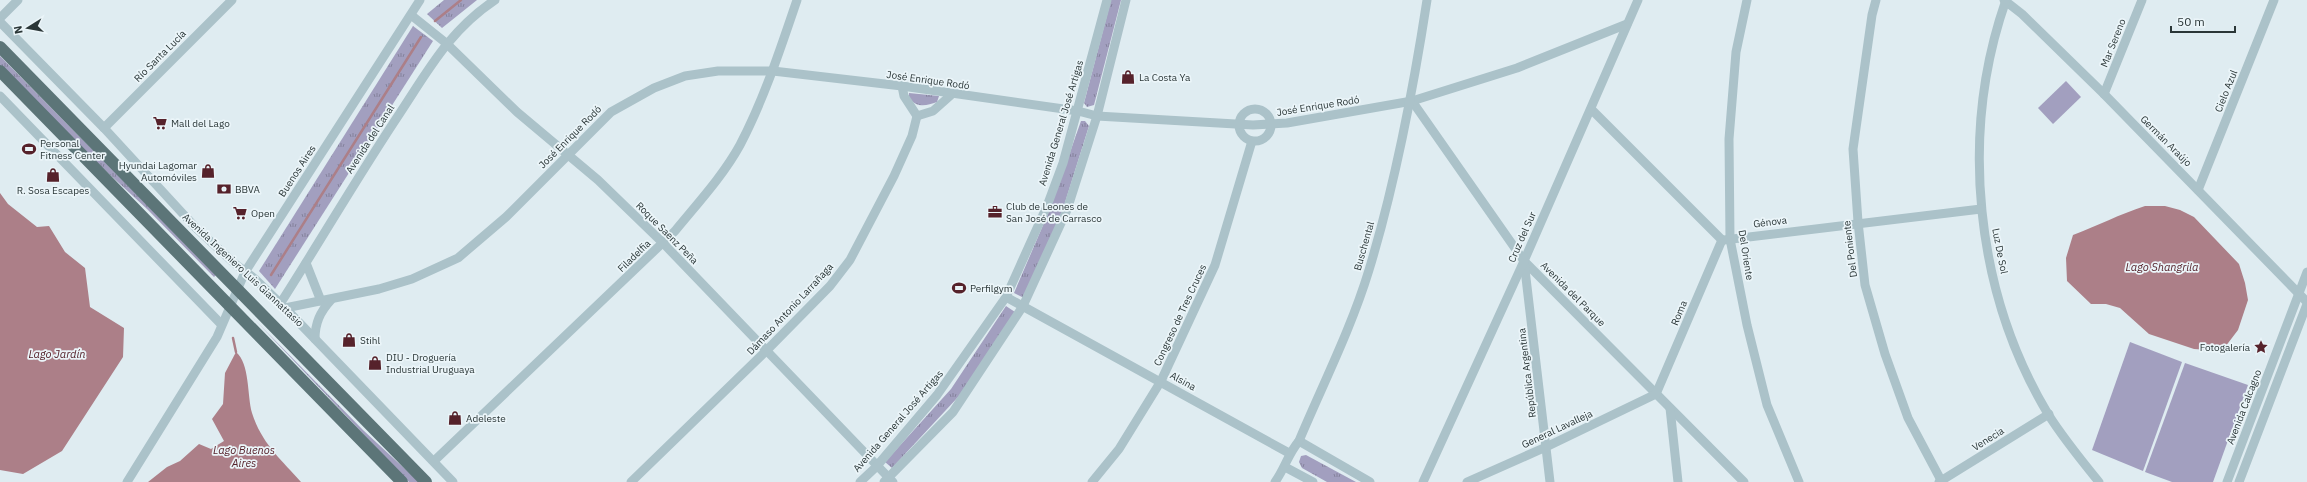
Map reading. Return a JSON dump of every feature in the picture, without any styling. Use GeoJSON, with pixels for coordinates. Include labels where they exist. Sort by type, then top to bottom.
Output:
{"type":"FeatureCollection","features":[{"type":"Feature","properties":{"kind":"main road","name":"Avenida Ingeniero Luis Giannattasio"},"geometry":{"type":"LineString","coordinates":[[0,47],[236,290],[426,482]]}},
{"type":"Feature","properties":{"kind":"main road"},"geometry":{"type":"LineString","coordinates":[[0,71],[402,482]]}},
{"type":"Feature","properties":{"kind":"street"},"geometry":{"type":"LineString","coordinates":[[0,18],[18,0]]}},
{"type":"Feature","properties":{"kind":"street","name":"Río Santa Lucía"},"geometry":{"type":"LineString","coordinates":[[104,128],[232,0]]}},
{"type":"Feature","properties":{"kind":"street","name":"Buenos Aires"},"geometry":{"type":"LineString","coordinates":[[126,482],[217,337],[221,324],[245,272],[420,0]]}},
{"type":"Feature","properties":{"kind":"street","name":"Avenida del Canal"},"geometry":{"type":"LineString","coordinates":[[282,306],[360,173],[446,43],[469,20],[495,0]]}},
{"type":"Feature","properties":{"kind":"street","name":"Filadelfia"},"geometry":{"type":"LineString","coordinates":[[434,461],[676,231],[707,192],[739,147],[773,71],[797,0]]}},
{"type":"Feature","properties":{"kind":"street","name":"Avenida General José Artigas"},"geometry":{"type":"LineString","coordinates":[[860,482],[876,466],[937,395],[1006,297],[1048,206],[1078,111],[1107,0]]}},
{"type":"Feature","properties":{"kind":"street"},"geometry":{"type":"LineString","coordinates":[[888,480],[953,412],[1023,306],[1067,210],[1097,116],[1126,0]]}},
{"type":"Feature","properties":{"kind":"street","name":"Buschental"},"geometry":{"type":"LineString","coordinates":[[1276,482],[1285,467],[1289,453],[1299,441],[1351,323],[1369,270],[1412,102],[1427,0]]}},
{"type":"Feature","properties":{"kind":"street","name":"Cruz del Sur"},"geometry":{"type":"LineString","coordinates":[[1423,482],[1524,261],[1638,0]]}},
{"type":"Feature","properties":{"kind":"street","name":"Del Oriente"},"geometry":{"type":"LineString","coordinates":[[1747,0],[1736,52],[1729,139],[1726,239],[1767,405],[1799,482]]}},
{"type":"Feature","properties":{"kind":"street","name":"Del Poniente"},"geometry":{"type":"LineString","coordinates":[[1876,0],[1871,22],[1853,149],[1858,222],[1865,285],[1885,354],[1908,418],[1941,482]]}},
{"type":"Feature","properties":{"kind":"street","name":"Germán Araújo"},"geometry":{"type":"LineString","coordinates":[[2005,0],[2022,14],[2104,94],[2307,303]]}},
{"type":"Feature","properties":{"kind":"street","name":"Luz De Sol"},"geometry":{"type":"LineString","coordinates":[[2005,0],[1992,49],[1984,92],[1980,169],[1981,209],[1989,261],[2004,318],[2029,378],[2048,414],[2098,482]]}},
{"type":"Feature","properties":{"kind":"street","name":"Mar Sereno"},"geometry":{"type":"LineString","coordinates":[[2104,94],[2142,0]]}},
{"type":"Feature","properties":{"kind":"street","name":"Cielo Azul"},"geometry":{"type":"LineString","coordinates":[[2198,190],[2274,0]]}},
{"type":"Feature","properties":{"kind":"street","name":"Roque Saenz Peña"},"geometry":{"type":"LineString","coordinates":[[411,15],[446,43],[517,112],[598,180],[663,243],[888,480]]}},
{"type":"Feature","properties":{"kind":"street","name":"Avenida Ingeniero Luis Giannattasio"},"geometry":{"type":"LineString","coordinates":[[0,22],[104,128],[196,228],[245,272],[255,279],[453,482]]}},
{"type":"Feature","properties":{"kind":"street","name":"José Enrique Rodó"},"geometry":{"type":"LineString","coordinates":[[282,306],[330,300],[412,279],[458,258],[506,217],[611,112],[654,88],[685,76],[718,71],[773,71],[902,86],[951,95],[1078,111],[1097,116],[1239,124],[1271,124],[1287,123],[1412,102],[1516,68],[1627,24]]}},
{"type":"Feature","properties":{"kind":"street"},"geometry":{"type":"LineString","coordinates":[[902,86],[907,102],[917,116],[933,110],[951,95]]}},
{"type":"Feature","properties":{"kind":"street"},"geometry":{"type":"LineString","coordinates":[[0,96],[221,324]]}},
{"type":"Feature","properties":{"kind":"street","name":"Avenida del Parque"},"geometry":{"type":"LineString","coordinates":[[1412,102],[1524,261],[1744,482]]}},
{"type":"Feature","properties":{"kind":"street"},"geometry":{"type":"LineString","coordinates":[[1255,109],[1266,113],[1271,124],[1268,135],[1263,139],[1252,141],[1242,135],[1239,124],[1244,114],[1255,109]]}},
{"type":"Feature","properties":{"kind":"street"},"geometry":{"type":"LineString","coordinates":[[1591,109],[1726,239]]}},
{"type":"Feature","properties":{"kind":"street","name":"Dámaso Antonio Larrañaga"},"geometry":{"type":"LineString","coordinates":[[631,482],[766,351],[830,286],[850,260],[894,176],[912,136],[917,116]]}},
{"type":"Feature","properties":{"kind":"street","name":"Congreso de Tres Cruces"},"geometry":{"type":"LineString","coordinates":[[1092,482],[1119,449],[1161,381],[1215,265],[1252,141]]}},
{"type":"Feature","properties":{"kind":"street","name":"Génova"},"geometry":{"type":"LineString","coordinates":[[1726,239],[1858,222],[1981,209]]}},
{"type":"Feature","properties":{"kind":"street"},"geometry":{"type":"LineString","coordinates":[[177,228],[196,228]]}},
{"type":"Feature","properties":{"kind":"street","name":"Roma"},"geometry":{"type":"LineString","coordinates":[[1656,394],[1726,239]]}},
{"type":"Feature","properties":{"kind":"street","name":"República Argentina"},"geometry":{"type":"LineString","coordinates":[[1524,261],[1550,482]]}},
{"type":"Feature","properties":{"kind":"street"},"geometry":{"type":"LineString","coordinates":[[306,263],[321,301]]}},
{"type":"Feature","properties":{"kind":"street","name":"Avenida Calcagno"},"geometry":{"type":"LineString","coordinates":[[2227,482],[2307,272]]}},
{"type":"Feature","properties":{"kind":"street","name":"Alsina"},"geometry":{"type":"LineString","coordinates":[[1006,297],[1161,381],[1289,453]]}},
{"type":"Feature","properties":{"kind":"street"},"geometry":{"type":"LineString","coordinates":[[315,339],[315,329],[319,316],[330,300]]}},
{"type":"Feature","properties":{"kind":"street"},"geometry":{"type":"LineString","coordinates":[[2239,482],[2307,303]]}},
{"type":"Feature","properties":{"kind":"street","name":"General Lavalleja"},"geometry":{"type":"LineString","coordinates":[[1467,482],[1546,447],[1656,394]]}},
{"type":"Feature","properties":{"kind":"street"},"geometry":{"type":"LineString","coordinates":[[1670,408],[1678,482]]}},
{"type":"Feature","properties":{"kind":"street","name":"Venecia"},"geometry":{"type":"LineString","coordinates":[[1941,482],[2048,414]]}},
{"type":"Feature","properties":{"kind":"street"},"geometry":{"type":"LineString","coordinates":[[1299,441],[1370,482]]}},
{"type":"Feature","properties":{"kind":"street"},"geometry":{"type":"LineString","coordinates":[[1285,467],[1313,482]]}},
{"type":"Feature","properties":{"kind":"green space"},"geometry":{"type":"Polygon","coordinates":[[[444,0],[477,0],[442,28],[427,14],[444,0]]]}},
{"type":"Feature","properties":{"kind":"green space"},"geometry":{"type":"Polygon","coordinates":[[[1111,0],[1121,0],[1094,105],[1087,107],[1084,103],[1111,0]]]}},
{"type":"Feature","properties":{"kind":"green space"},"geometry":{"type":"Polygon","coordinates":[[[413,26],[433,41],[275,289],[259,271],[413,26]]]}},
{"type":"Feature","properties":{"kind":"green space"},"geometry":{"type":"Polygon","coordinates":[[[0,56],[216,275],[214,277],[147,209],[82,149],[0,66],[0,56]]]}},
{"type":"Feature","properties":{"kind":"green space"},"geometry":{"type":"Polygon","coordinates":[[[2066,81],[2081,97],[2053,124],[2038,108],[2066,81]]]}},
{"type":"Feature","properties":{"kind":"green space"},"geometry":{"type":"Polygon","coordinates":[[[909,93],[939,96],[937,102],[918,105],[909,98],[909,93]]]}},
{"type":"Feature","properties":{"kind":"green space"},"geometry":{"type":"Polygon","coordinates":[[[1081,121],[1085,121],[1089,126],[1062,212],[1024,298],[1014,293],[1050,209],[1081,121]]]}},
{"type":"Feature","properties":{"kind":"green space"},"geometry":{"type":"Polygon","coordinates":[[[1006,306],[1015,312],[959,396],[892,468],[885,462],[951,389],[1006,306]]]}},
{"type":"Feature","properties":{"kind":"green space"},"geometry":{"type":"Polygon","coordinates":[[[252,317],[363,430],[419,482],[409,482],[252,317]]]}},
{"type":"Feature","properties":{"kind":"green space"},"geometry":{"type":"Polygon","coordinates":[[[2130,342],[2182,362],[2143,471],[2092,450],[2130,342]]]}},
{"type":"Feature","properties":{"kind":"green space"},"geometry":{"type":"Polygon","coordinates":[[[2185,363],[2248,385],[2213,482],[2172,482],[2145,472],[2185,363]]]}},
{"type":"Feature","properties":{"kind":"green space"},"geometry":{"type":"Polygon","coordinates":[[[1306,455],[1356,482],[1327,482],[1302,468],[1299,462],[1301,456],[1306,455]]]}},
{"type":"Feature","properties":{"kind":"water","name":"Lago Jardín"},"geometry":{"type":"Polygon","coordinates":[[[0,193],[8,204],[37,227],[49,226],[65,252],[85,268],[90,307],[124,328],[123,357],[62,451],[23,474],[0,470],[0,193]]]}},
{"type":"Feature","properties":{"kind":"water","name":"Lago Shangrila"},"geometry":{"type":"Polygon","coordinates":[[[2145,206],[2165,206],[2180,210],[2194,217],[2239,264],[2245,283],[2248,300],[2238,330],[2222,351],[2194,349],[2149,334],[2120,308],[2106,304],[2091,304],[2067,281],[2066,258],[2073,235],[2145,206]]]}},
{"type":"Feature","properties":{"kind":"water","name":"Lago Buenos Aires"},"geometry":{"type":"Polygon","coordinates":[[[236,352],[241,357],[244,364],[250,406],[261,434],[301,482],[148,482],[167,467],[180,461],[199,444],[211,449],[224,441],[212,419],[223,404],[225,373],[236,352]]]}},
{"type":"Feature","properties":{"kind":"waterway"},"geometry":{"type":"LineString","coordinates":[[435,21],[461,0]]}},
{"type":"Feature","properties":{"kind":"waterway"},"geometry":{"type":"LineString","coordinates":[[271,275],[421,37]]}},
{"type":"Feature","properties":{"kind":"waterway"},"geometry":{"type":"LineString","coordinates":[[233,338],[236,352]]}},
{"type":"Feature","properties":{"kind":"place","name":"La Costa Ya"},"geometry":{"type":"Point","coordinates":[1128,77]}},
{"type":"Feature","properties":{"kind":"place","name":"Mall del Lago"},"geometry":{"type":"Point","coordinates":[160,123]}},
{"type":"Feature","properties":{"kind":"place","name":"Personal Fitness Center"},"geometry":{"type":"Point","coordinates":[29,149]}},
{"type":"Feature","properties":{"kind":"place","name":"Hyundai Lagomar Automóviles"},"geometry":{"type":"Point","coordinates":[208,171]}},
{"type":"Feature","properties":{"kind":"place","name":"R. Sosa Escapes"},"geometry":{"type":"Point","coordinates":[53,175]}},
{"type":"Feature","properties":{"kind":"place","name":"BBVA"},"geometry":{"type":"Point","coordinates":[224,189]}},
{"type":"Feature","properties":{"kind":"place","name":"Club de Leones de San José de Carrasco"},"geometry":{"type":"Point","coordinates":[995,212]}},
{"type":"Feature","properties":{"kind":"place","name":"Open"},"geometry":{"type":"Point","coordinates":[240,213]}},
{"type":"Feature","properties":{"kind":"place","name":"Perfilgym"},"geometry":{"type":"Point","coordinates":[959,288]}},
{"type":"Feature","properties":{"kind":"place","name":"Stihl"},"geometry":{"type":"Point","coordinates":[349,340]}},
{"type":"Feature","properties":{"kind":"place","name":"Fotogalería"},"geometry":{"type":"Point","coordinates":[2261,347]}},
{"type":"Feature","properties":{"kind":"place","name":"DIU - Droguería Industrial Uruguaya"},"geometry":{"type":"Point","coordinates":[375,363]}},
{"type":"Feature","properties":{"kind":"place","name":"Adeleste"},"geometry":{"type":"Point","coordinates":[455,418]}}]}
